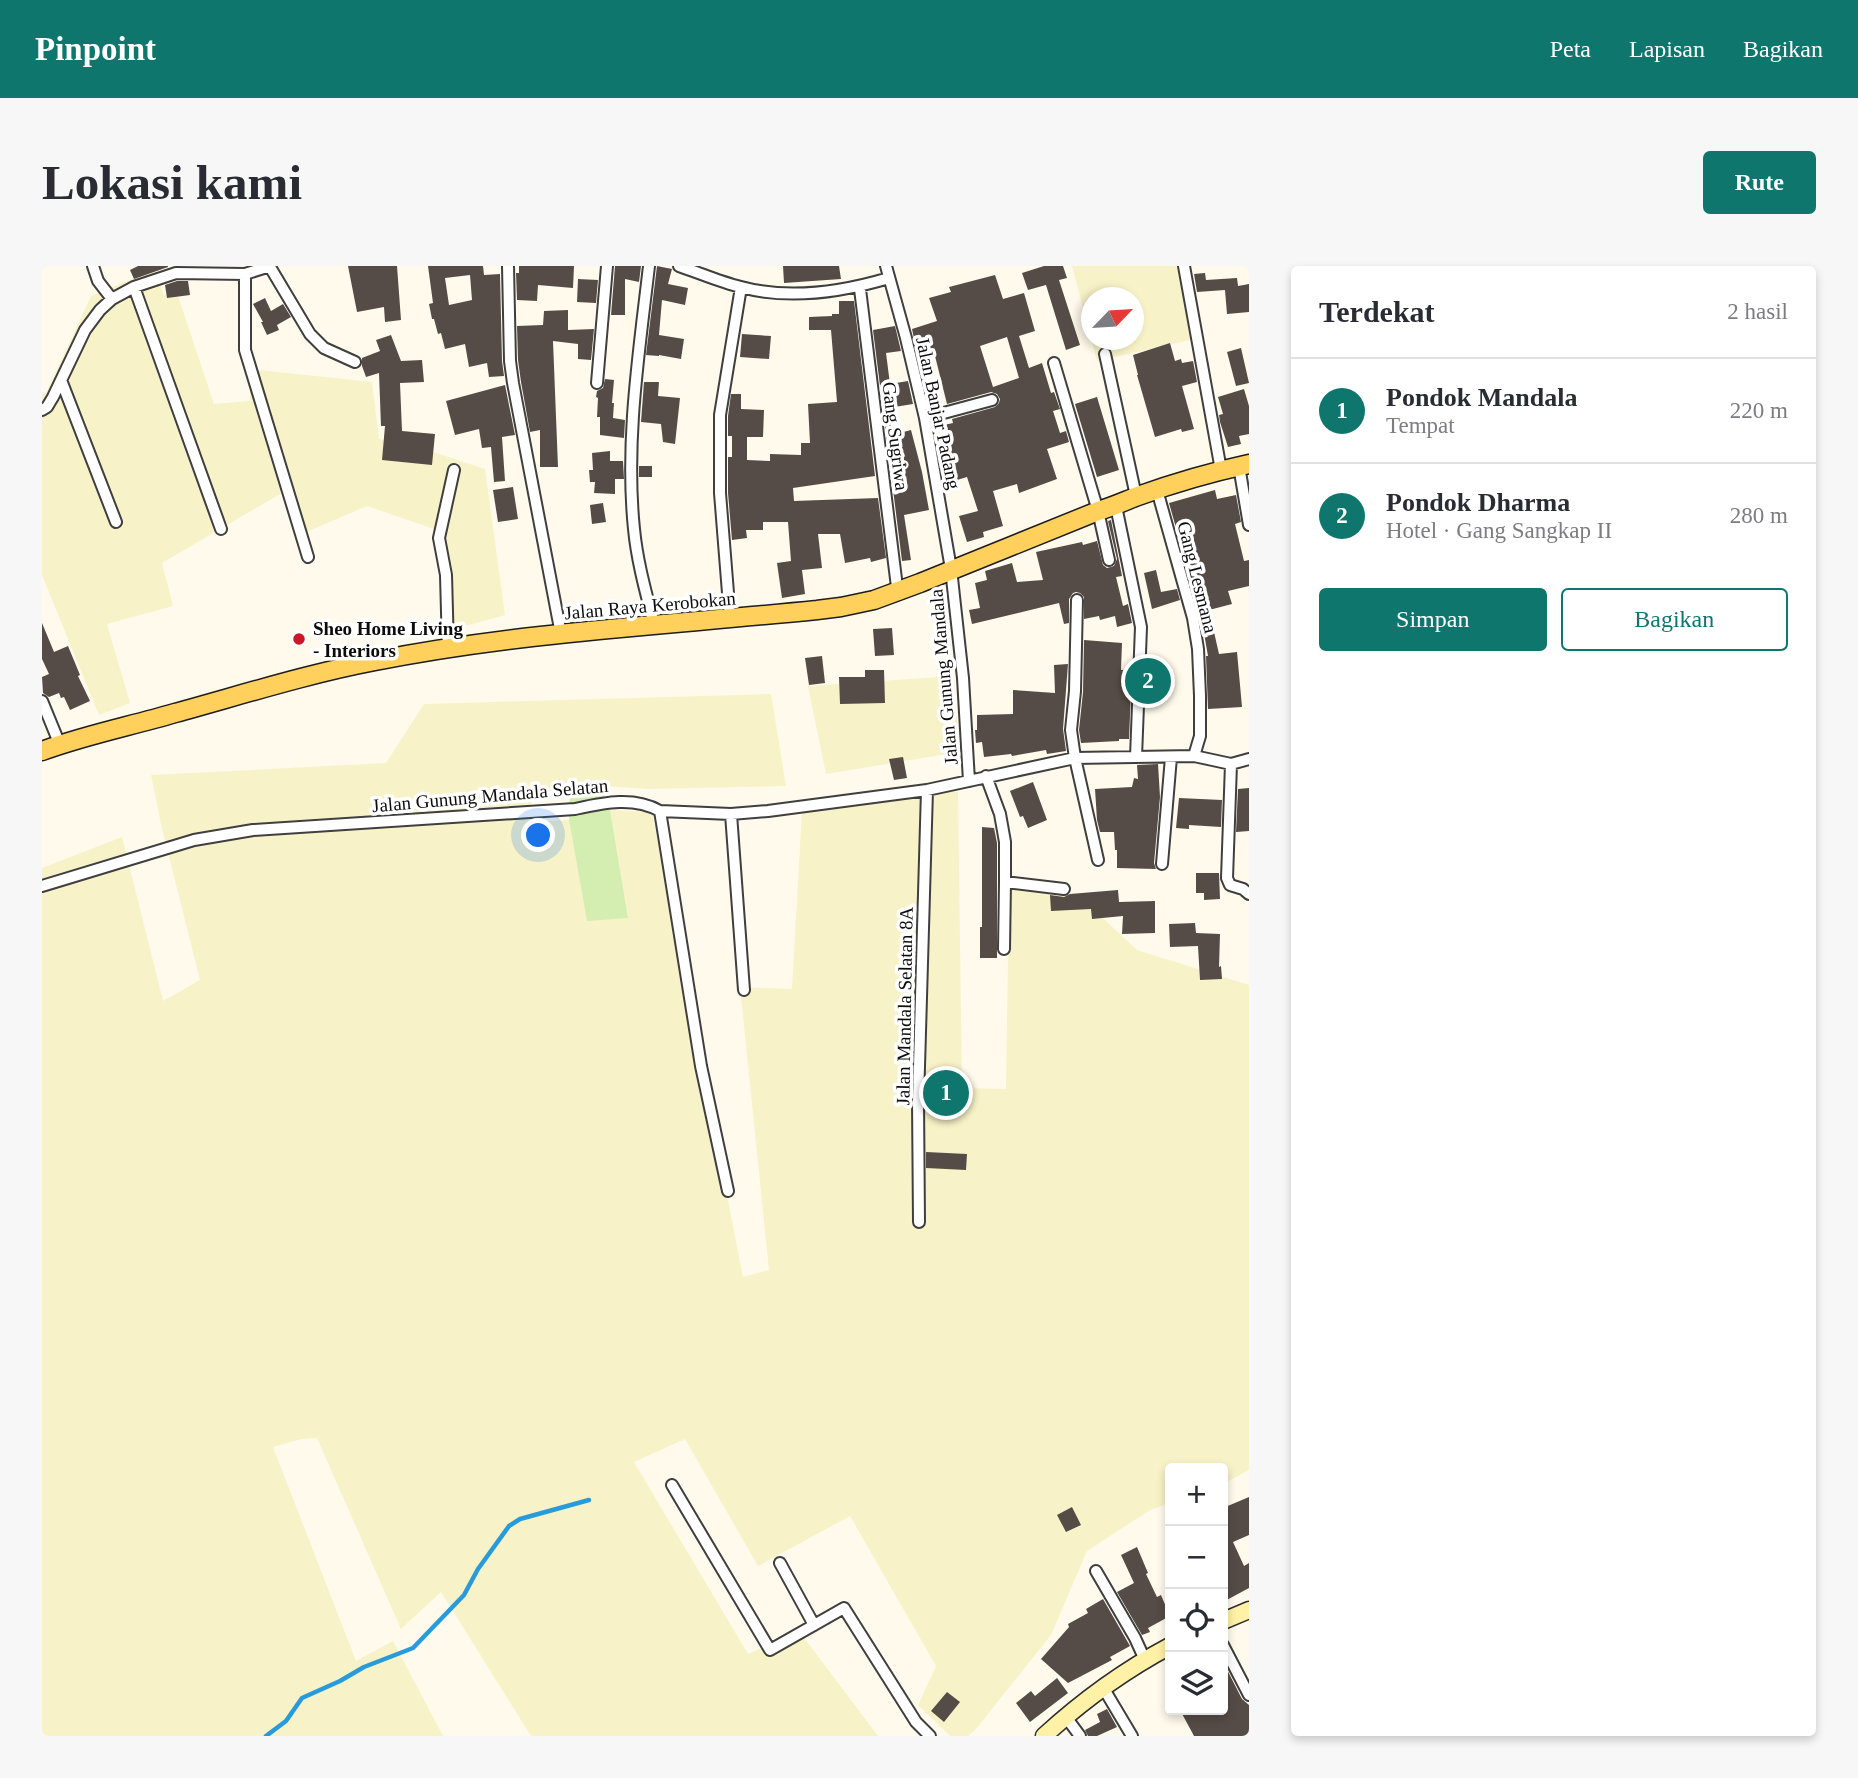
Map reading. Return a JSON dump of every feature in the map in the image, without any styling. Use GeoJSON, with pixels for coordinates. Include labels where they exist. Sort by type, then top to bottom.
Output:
{"type":"FeatureCollection","features":[{"type":"Feature","properties":{"kind":"main road","name":"Jalan Raya Kerobokan"},"geometry":{"type":"LineString","coordinates":[[48,746],[375,661],[562,634],[841,607],[874,600],[1136,496],[1236,466]]}},
{"type":"Feature","properties":{"kind":"street"},"geometry":{"type":"LineString","coordinates":[[93,266],[97,281],[111,299]]}},
{"type":"Feature","properties":{"kind":"street"},"geometry":{"type":"LineString","coordinates":[[42,410],[47,407],[85,330],[100,310],[111,299],[134,287],[176,272],[245,274],[270,266],[310,334],[324,348],[355,362]]}},
{"type":"Feature","properties":{"kind":"street"},"geometry":{"type":"LineString","coordinates":[[508,266],[513,383],[562,634]]}},
{"type":"Feature","properties":{"kind":"street"},"geometry":{"type":"LineString","coordinates":[[597,383],[607,266]]}},
{"type":"Feature","properties":{"kind":"street"},"geometry":{"type":"LineString","coordinates":[[649,266],[631,445],[635,540],[654,624]]}},
{"type":"Feature","properties":{"kind":"street"},"geometry":{"type":"LineString","coordinates":[[679,266],[706,271],[741,287],[780,294],[842,290],[889,278]]}},
{"type":"Feature","properties":{"kind":"street","name":"Jalan Banjar Padang"},"geometry":{"type":"LineString","coordinates":[[886,266],[925,418],[951,569]]}},
{"type":"Feature","properties":{"kind":"street"},"geometry":{"type":"LineString","coordinates":[[1184,266],[1249,526]]}},
{"type":"Feature","properties":{"kind":"street"},"geometry":{"type":"LineString","coordinates":[[245,274],[244,346],[308,557]]}},
{"type":"Feature","properties":{"kind":"street"},"geometry":{"type":"LineString","coordinates":[[134,287],[221,529]]}},
{"type":"Feature","properties":{"kind":"street"},"geometry":{"type":"LineString","coordinates":[[730,618],[720,493],[720,415],[741,287]]}},
{"type":"Feature","properties":{"kind":"street","name":"Gang Sugriwa"},"geometry":{"type":"LineString","coordinates":[[860,289],[897,587]]}},
{"type":"Feature","properties":{"kind":"street"},"geometry":{"type":"LineString","coordinates":[[1105,354],[1136,496]]}},
{"type":"Feature","properties":{"kind":"street"},"geometry":{"type":"LineString","coordinates":[[1054,363],[1098,511],[1109,560]]}},
{"type":"Feature","properties":{"kind":"street"},"geometry":{"type":"LineString","coordinates":[[61,380],[116,522]]}},
{"type":"Feature","properties":{"kind":"street"},"geometry":{"type":"LineString","coordinates":[[925,418],[992,400]]}},
{"type":"Feature","properties":{"kind":"street"},"geometry":{"type":"LineString","coordinates":[[448,649],[446,575],[439,538],[454,470]]}},
{"type":"Feature","properties":{"kind":"street","name":"Gang Lesmana"},"geometry":{"type":"LineString","coordinates":[[1157,490],[1193,618],[1198,649],[1200,736],[1194,757]]}},
{"type":"Feature","properties":{"kind":"street"},"geometry":{"type":"LineString","coordinates":[[1116,506],[1142,627],[1136,757]]}},
{"type":"Feature","properties":{"kind":"street","name":"Jalan Gunung Mandala"},"geometry":{"type":"LineString","coordinates":[[951,569],[963,678],[969,781]]}},
{"type":"Feature","properties":{"kind":"street"},"geometry":{"type":"LineString","coordinates":[[1077,600],[1075,691],[1071,730],[1074,758],[1098,860]]}},
{"type":"Feature","properties":{"kind":"street"},"geometry":{"type":"LineString","coordinates":[[42,701],[48,746]]}},
{"type":"Feature","properties":{"kind":"street"},"geometry":{"type":"LineString","coordinates":[[1162,864],[1171,757]]}},
{"type":"Feature","properties":{"kind":"street"},"geometry":{"type":"LineString","coordinates":[[1194,757],[1231,764],[1249,758]]}},
{"type":"Feature","properties":{"kind":"street","name":"Jalan Gunung Mandala Selatan"},"geometry":{"type":"LineString","coordinates":[[42,886],[194,840],[253,830],[575,809],[608,802],[634,803],[660,811],[731,814],[927,790],[1074,758],[1194,757]]}},
{"type":"Feature","properties":{"kind":"street"},"geometry":{"type":"LineString","coordinates":[[1231,764],[1227,878],[1230,885],[1249,894]]}},
{"type":"Feature","properties":{"kind":"street"},"geometry":{"type":"LineString","coordinates":[[986,776],[1000,814],[1005,842],[1004,949]]}},
{"type":"Feature","properties":{"kind":"street","name":"Jalan Mandala Selatan 8A"},"geometry":{"type":"LineString","coordinates":[[919,1222],[918,1101],[927,790]]}},
{"type":"Feature","properties":{"kind":"street"},"geometry":{"type":"LineString","coordinates":[[660,811],[701,1066],[728,1191]]}},
{"type":"Feature","properties":{"kind":"street"},"geometry":{"type":"LineString","coordinates":[[731,814],[744,990]]}},
{"type":"Feature","properties":{"kind":"street"},"geometry":{"type":"LineString","coordinates":[[1005,882],[1064,889]]}},
{"type":"Feature","properties":{"kind":"street"},"geometry":{"type":"LineString","coordinates":[[672,1485],[770,1650],[844,1608],[916,1722],[930,1736]]}},
{"type":"Feature","properties":{"kind":"street"},"geometry":{"type":"LineString","coordinates":[[780,1563],[814,1625]]}},
{"type":"Feature","properties":{"kind":"street"},"geometry":{"type":"LineString","coordinates":[[1096,1571],[1145,1660]]}},
{"type":"Feature","properties":{"kind":"street"},"geometry":{"type":"LineString","coordinates":[[1228,1619],[1249,1611]]}},
{"type":"Feature","properties":{"kind":"street"},"geometry":{"type":"LineString","coordinates":[[1044,1736],[1104,1689],[1165,1649]]}},
{"type":"Feature","properties":{"kind":"street"},"geometry":{"type":"LineString","coordinates":[[1227,1652],[1249,1695]]}},
{"type":"Feature","properties":{"kind":"street"},"geometry":{"type":"LineString","coordinates":[[1104,1689],[1132,1736]]}},
{"type":"Feature","properties":{"kind":"street"},"geometry":{"type":"LineString","coordinates":[[1066,1717],[1080,1736]]}},
{"type":"Feature","properties":{"kind":"shaded area"},"geometry":{"type":"Polygon","coordinates":[[[1072,266],[1187,266],[1195,339],[1097,361],[1094,350],[1144,350],[1144,287],[1081,287],[1081,300],[1072,266]]]}},
{"type":"Feature","properties":{"kind":"shaded area"},"geometry":{"type":"Polygon","coordinates":[[[154,270],[164,295],[176,290],[214,404],[250,401],[250,369],[372,382],[379,439],[485,469],[505,615],[447,631],[434,529],[367,506],[304,533],[287,490],[162,563],[173,606],[107,624],[130,703],[99,715],[42,575],[42,395],[46,393],[91,296],[154,270]]]}},
{"type":"Feature","properties":{"kind":"shaded area"},"geometry":{"type":"Polygon","coordinates":[[[954,676],[959,752],[826,774],[808,686],[954,676]]]}},
{"type":"Feature","properties":{"kind":"shaded area"},"geometry":{"type":"Polygon","coordinates":[[[771,694],[786,786],[649,789],[602,786],[531,798],[533,822],[569,820],[587,920],[628,918],[610,810],[652,812],[743,1277],[769,1270],[740,987],[792,989],[802,811],[914,789],[958,792],[962,1088],[1006,1089],[1009,890],[1079,896],[1137,950],[1249,985],[1249,1470],[1228,1481],[1228,1463],[1165,1463],[1165,1505],[1150,1510],[1087,1551],[1051,1635],[968,1736],[950,1736],[918,1705],[936,1666],[850,1516],[758,1566],[685,1439],[634,1462],[748,1654],[799,1631],[878,1736],[531,1736],[441,1592],[401,1629],[317,1438],[301,1439],[273,1447],[356,1661],[393,1641],[443,1736],[42,1736],[42,868],[122,837],[163,1001],[200,980],[151,775],[386,763],[424,704],[771,694]]]}},
{"type":"Feature","properties":{"kind":"green space"},"geometry":{"type":"Polygon","coordinates":[[[602,786],[610,810],[628,918],[587,921],[569,820],[570,792],[602,786]]]}},
{"type":"Feature","properties":{"kind":"building"},"geometry":{"type":"Polygon","coordinates":[[[138,266],[168,267],[134,279],[130,270],[138,266]]]}},
{"type":"Feature","properties":{"kind":"building"},"geometry":{"type":"Polygon","coordinates":[[[348,266],[397,266],[401,320],[385,322],[384,307],[357,312],[348,266]]]}},
{"type":"Feature","properties":{"kind":"building"},"geometry":{"type":"Polygon","coordinates":[[[428,266],[483,266],[484,275],[500,274],[504,376],[489,377],[487,363],[469,367],[465,344],[445,349],[441,333],[438,334],[432,319],[429,304],[433,303],[428,266]],[[470,275],[445,278],[449,305],[472,300],[470,275]]]}},
{"type":"Feature","properties":{"kind":"building"},"geometry":{"type":"Polygon","coordinates":[[[519,266],[574,266],[573,288],[538,285],[537,301],[517,300],[516,273],[519,273],[519,266]]]}},
{"type":"Feature","properties":{"kind":"building"},"geometry":{"type":"Polygon","coordinates":[[[615,266],[641,266],[639,282],[625,279],[625,315],[611,315],[615,266]]]}},
{"type":"Feature","properties":{"kind":"building"},"geometry":{"type":"Polygon","coordinates":[[[657,266],[672,269],[668,284],[688,288],[685,305],[662,300],[659,335],[684,339],[681,359],[646,355],[657,266]]]}},
{"type":"Feature","properties":{"kind":"building"},"geometry":{"type":"Polygon","coordinates":[[[783,266],[839,266],[841,279],[784,283],[783,266]]]}},
{"type":"Feature","properties":{"kind":"building"},"geometry":{"type":"Polygon","coordinates":[[[1044,266],[1063,266],[1067,278],[1059,280],[1080,345],[1066,350],[1046,285],[1028,290],[1022,273],[1044,266]]]}},
{"type":"Feature","properties":{"kind":"building"},"geometry":{"type":"Polygon","coordinates":[[[1205,273],[1206,280],[1237,278],[1238,286],[1249,284],[1249,312],[1227,314],[1225,290],[1197,292],[1194,274],[1205,273]]]}},
{"type":"Feature","properties":{"kind":"building"},"geometry":{"type":"Polygon","coordinates":[[[995,275],[1003,299],[1024,293],[1035,331],[1019,336],[1029,368],[1042,363],[1051,393],[1054,392],[1060,409],[1053,411],[1060,433],[1066,431],[1069,442],[1047,449],[1057,479],[1019,493],[1017,484],[993,491],[1003,526],[983,532],[984,537],[967,542],[959,516],[978,511],[967,477],[957,480],[946,443],[949,442],[944,425],[953,423],[952,419],[995,407],[1000,399],[997,394],[991,392],[947,404],[935,356],[925,359],[921,347],[916,348],[912,329],[937,321],[929,298],[951,292],[949,287],[995,275]],[[1007,337],[980,346],[993,387],[1019,378],[1007,337]]]}},
{"type":"Feature","properties":{"kind":"building"},"geometry":{"type":"Polygon","coordinates":[[[578,279],[598,280],[596,303],[577,302],[578,279]]]}},
{"type":"Feature","properties":{"kind":"building"},"geometry":{"type":"Polygon","coordinates":[[[188,281],[190,295],[167,298],[165,285],[188,281]]]}},
{"type":"Feature","properties":{"kind":"building"},"geometry":{"type":"Polygon","coordinates":[[[265,298],[271,311],[283,304],[291,317],[277,325],[279,330],[267,335],[253,304],[265,298]]]}},
{"type":"Feature","properties":{"kind":"building"},"geometry":{"type":"Polygon","coordinates":[[[839,301],[854,301],[875,476],[793,488],[794,501],[878,498],[886,558],[871,562],[870,558],[845,563],[840,534],[818,534],[822,568],[802,570],[805,594],[782,598],[777,563],[791,561],[788,522],[763,522],[763,530],[746,530],[747,538],[732,540],[728,493],[728,457],[732,457],[732,436],[728,436],[731,394],[741,394],[741,409],[764,410],[763,437],[747,437],[747,460],[770,461],[770,454],[801,455],[801,443],[810,443],[808,404],[837,402],[831,330],[809,330],[809,317],[839,314],[839,301]]]}},
{"type":"Feature","properties":{"kind":"building"},"geometry":{"type":"Polygon","coordinates":[[[568,310],[568,330],[594,329],[591,360],[578,359],[578,344],[553,341],[558,467],[540,467],[540,430],[530,432],[518,360],[517,326],[543,325],[544,311],[568,310]]]}},
{"type":"Feature","properties":{"kind":"building"},"geometry":{"type":"Polygon","coordinates":[[[895,326],[901,351],[886,353],[890,384],[908,381],[913,404],[888,408],[892,435],[911,430],[929,510],[904,515],[911,560],[902,561],[873,330],[895,326]]]}},
{"type":"Feature","properties":{"kind":"building"},"geometry":{"type":"Polygon","coordinates":[[[742,334],[771,336],[769,359],[740,357],[742,334]]]}},
{"type":"Feature","properties":{"kind":"building"},"geometry":{"type":"Polygon","coordinates":[[[391,335],[401,361],[422,360],[424,382],[400,383],[402,431],[435,434],[432,465],[382,460],[385,426],[381,426],[379,373],[366,377],[362,358],[380,351],[376,340],[391,335]]]}},
{"type":"Feature","properties":{"kind":"building"},"geometry":{"type":"Polygon","coordinates":[[[1170,343],[1175,361],[1193,361],[1197,382],[1182,386],[1194,429],[1182,432],[1181,429],[1155,437],[1133,355],[1170,343]]]}},
{"type":"Feature","properties":{"kind":"building"},"geometry":{"type":"Polygon","coordinates":[[[1241,348],[1249,383],[1236,386],[1227,352],[1241,348]]]}},
{"type":"Feature","properties":{"kind":"building"},"geometry":{"type":"Polygon","coordinates":[[[605,379],[614,380],[613,418],[625,420],[624,438],[600,435],[596,397],[597,391],[603,388],[605,379]]]}},
{"type":"Feature","properties":{"kind":"building"},"geometry":{"type":"Polygon","coordinates":[[[644,382],[659,382],[658,396],[680,398],[675,444],[663,442],[661,424],[641,422],[644,382]]]}},
{"type":"Feature","properties":{"kind":"building"},"geometry":{"type":"Polygon","coordinates":[[[505,385],[515,435],[502,437],[505,481],[494,482],[491,447],[482,448],[479,429],[455,435],[446,401],[505,385]]]}},
{"type":"Feature","properties":{"kind":"building"},"geometry":{"type":"Polygon","coordinates":[[[1244,389],[1249,406],[1249,434],[1239,436],[1241,444],[1228,447],[1220,422],[1219,415],[1223,414],[1218,397],[1244,389]]]}},
{"type":"Feature","properties":{"kind":"building"},"geometry":{"type":"Polygon","coordinates":[[[1097,397],[1119,470],[1097,477],[1075,404],[1097,397]]]}},
{"type":"Feature","properties":{"kind":"building"},"geometry":{"type":"Polygon","coordinates":[[[610,451],[610,461],[623,461],[624,479],[615,479],[615,494],[594,493],[595,482],[590,482],[589,470],[593,470],[592,453],[610,451]]]}},
{"type":"Feature","properties":{"kind":"building"},"geometry":{"type":"Polygon","coordinates":[[[639,466],[652,466],[652,477],[639,477],[639,466]]]}},
{"type":"Feature","properties":{"kind":"building"},"geometry":{"type":"Polygon","coordinates":[[[513,487],[518,519],[498,522],[493,490],[513,487]]]}},
{"type":"Feature","properties":{"kind":"building"},"geometry":{"type":"Polygon","coordinates":[[[1215,490],[1217,499],[1236,495],[1241,522],[1235,524],[1244,561],[1249,560],[1249,586],[1228,591],[1232,604],[1209,610],[1219,654],[1237,652],[1242,707],[1208,709],[1208,656],[1201,616],[1169,503],[1215,490]]]}},
{"type":"Feature","properties":{"kind":"building"},"geometry":{"type":"Polygon","coordinates":[[[603,503],[606,522],[592,524],[590,505],[603,503]]]}},
{"type":"Feature","properties":{"kind":"building"},"geometry":{"type":"Polygon","coordinates":[[[1111,520],[1122,576],[1116,577],[1123,606],[1128,604],[1132,623],[1117,627],[1115,616],[1100,620],[1099,616],[1084,619],[1084,597],[1076,592],[1069,599],[1069,623],[1064,624],[1059,603],[972,624],[969,610],[980,608],[975,583],[987,580],[985,571],[1012,563],[1017,582],[1043,580],[1036,552],[1097,541],[1103,565],[1107,568],[1114,566],[1117,559],[1108,521],[1111,520]]]}},
{"type":"Feature","properties":{"kind":"building"},"geometry":{"type":"Polygon","coordinates":[[[1156,570],[1161,592],[1177,589],[1180,600],[1152,609],[1144,573],[1156,570]]]}},
{"type":"Feature","properties":{"kind":"building"},"geometry":{"type":"Polygon","coordinates":[[[42,623],[54,652],[68,646],[90,701],[70,710],[59,693],[49,697],[43,693],[42,677],[49,674],[42,659],[42,623]]]}},
{"type":"Feature","properties":{"kind":"building"},"geometry":{"type":"Polygon","coordinates":[[[892,628],[894,655],[875,656],[873,629],[892,628]]]}},
{"type":"Feature","properties":{"kind":"building"},"geometry":{"type":"Polygon","coordinates":[[[1084,640],[1122,643],[1121,670],[1132,669],[1129,739],[1081,743],[1079,730],[1084,640]]]}},
{"type":"Feature","properties":{"kind":"building"},"geometry":{"type":"Polygon","coordinates":[[[822,656],[825,683],[809,685],[805,658],[822,656]]]}},
{"type":"Feature","properties":{"kind":"building"},"geometry":{"type":"Polygon","coordinates":[[[1068,664],[1063,729],[1066,751],[1047,754],[1046,750],[1012,756],[984,757],[982,742],[976,743],[977,715],[1013,714],[1013,690],[1055,693],[1054,665],[1068,664]]]}},
{"type":"Feature","properties":{"kind":"building"},"geometry":{"type":"Polygon","coordinates":[[[865,670],[884,670],[885,703],[840,704],[839,677],[865,677],[865,670]]]}},
{"type":"Feature","properties":{"kind":"building"},"geometry":{"type":"Polygon","coordinates":[[[903,757],[907,778],[894,780],[889,759],[903,757]]]}},
{"type":"Feature","properties":{"kind":"building"},"geometry":{"type":"Polygon","coordinates":[[[1158,764],[1160,797],[1154,863],[1156,869],[1117,868],[1114,832],[1100,832],[1095,789],[1132,787],[1134,778],[1138,779],[1137,765],[1158,764]]]}},
{"type":"Feature","properties":{"kind":"building"},"geometry":{"type":"Polygon","coordinates":[[[1033,782],[1047,820],[1028,828],[1023,816],[1020,817],[1010,791],[1033,782]]]}},
{"type":"Feature","properties":{"kind":"building"},"geometry":{"type":"Polygon","coordinates":[[[1249,788],[1249,831],[1236,832],[1238,789],[1249,788]]]}},
{"type":"Feature","properties":{"kind":"building"},"geometry":{"type":"Polygon","coordinates":[[[1179,798],[1222,800],[1221,827],[1189,825],[1189,829],[1176,828],[1179,798]]]}},
{"type":"Feature","properties":{"kind":"building"},"geometry":{"type":"Polygon","coordinates":[[[982,827],[994,828],[997,843],[997,958],[980,958],[982,827]]]}},
{"type":"Feature","properties":{"kind":"building"},"geometry":{"type":"Polygon","coordinates":[[[1196,873],[1219,873],[1220,899],[1204,900],[1204,893],[1196,893],[1196,873]]]}},
{"type":"Feature","properties":{"kind":"building"},"geometry":{"type":"Polygon","coordinates":[[[1118,890],[1119,902],[1155,901],[1155,933],[1122,934],[1123,916],[1092,919],[1091,909],[1051,911],[1050,895],[1064,897],[1070,894],[1118,890]]]}},
{"type":"Feature","properties":{"kind":"building"},"geometry":{"type":"Polygon","coordinates":[[[1195,923],[1196,933],[1220,934],[1219,967],[1221,966],[1222,979],[1200,980],[1198,946],[1170,947],[1169,924],[1195,923]]]}},
{"type":"Feature","properties":{"kind":"building"},"geometry":{"type":"Polygon","coordinates":[[[926,1082],[968,1083],[967,1104],[926,1103],[926,1082]]]}},
{"type":"Feature","properties":{"kind":"building"},"geometry":{"type":"Polygon","coordinates":[[[926,1152],[967,1154],[966,1170],[926,1168],[926,1152]]]}},
{"type":"Feature","properties":{"kind":"building"},"geometry":{"type":"Polygon","coordinates":[[[1249,1497],[1249,1535],[1233,1542],[1244,1566],[1249,1563],[1249,1588],[1228,1599],[1228,1526],[1228,1506],[1249,1497]]]}},
{"type":"Feature","properties":{"kind":"building"},"geometry":{"type":"Polygon","coordinates":[[[1072,1507],[1081,1525],[1066,1532],[1057,1515],[1072,1507]]]}},
{"type":"Feature","properties":{"kind":"building"},"geometry":{"type":"Polygon","coordinates":[[[1137,1547],[1157,1597],[1161,1595],[1165,1604],[1165,1619],[1148,1628],[1150,1632],[1142,1635],[1117,1592],[1134,1583],[1121,1555],[1137,1547]]]}},
{"type":"Feature","properties":{"kind":"building"},"geometry":{"type":"Polygon","coordinates":[[[1103,1599],[1130,1646],[1110,1657],[1112,1660],[1068,1683],[1041,1659],[1069,1627],[1068,1624],[1088,1613],[1086,1609],[1103,1599]]]}},
{"type":"Feature","properties":{"kind":"building"},"geometry":{"type":"Polygon","coordinates":[[[1228,1672],[1242,1699],[1249,1705],[1249,1736],[1194,1736],[1183,1715],[1228,1715],[1228,1672]]]}},
{"type":"Feature","properties":{"kind":"building"},"geometry":{"type":"Polygon","coordinates":[[[1057,1678],[1068,1693],[1030,1722],[1016,1703],[1031,1691],[1035,1696],[1057,1678]]]}},
{"type":"Feature","properties":{"kind":"building"},"geometry":{"type":"Polygon","coordinates":[[[947,1692],[960,1702],[944,1722],[931,1711],[947,1692]]]}},
{"type":"Feature","properties":{"kind":"building"},"geometry":{"type":"Polygon","coordinates":[[[1107,1709],[1117,1727],[1097,1736],[1088,1736],[1085,1730],[1100,1722],[1097,1714],[1107,1709]]]}},
{"type":"Feature","properties":{"kind":"waterway"},"geometry":{"type":"LineString","coordinates":[[266,1736],[286,1721],[302,1698],[364,1667],[413,1648],[464,1595],[478,1569],[509,1526],[520,1519],[589,1500]]}},
{"type":"Feature","properties":{"kind":"place","name":"Sheo Home Living - Interiors"},"geometry":{"type":"Point","coordinates":[299,639]}},
{"type":"Feature","properties":{"kind":"place","name":"Pondok Dharma"},"geometry":{"type":"Point","coordinates":[1148,681]}},
{"type":"Feature","properties":{"kind":"place","name":"Pondok Mandala"},"geometry":{"type":"Point","coordinates":[946,1093]}}]}
